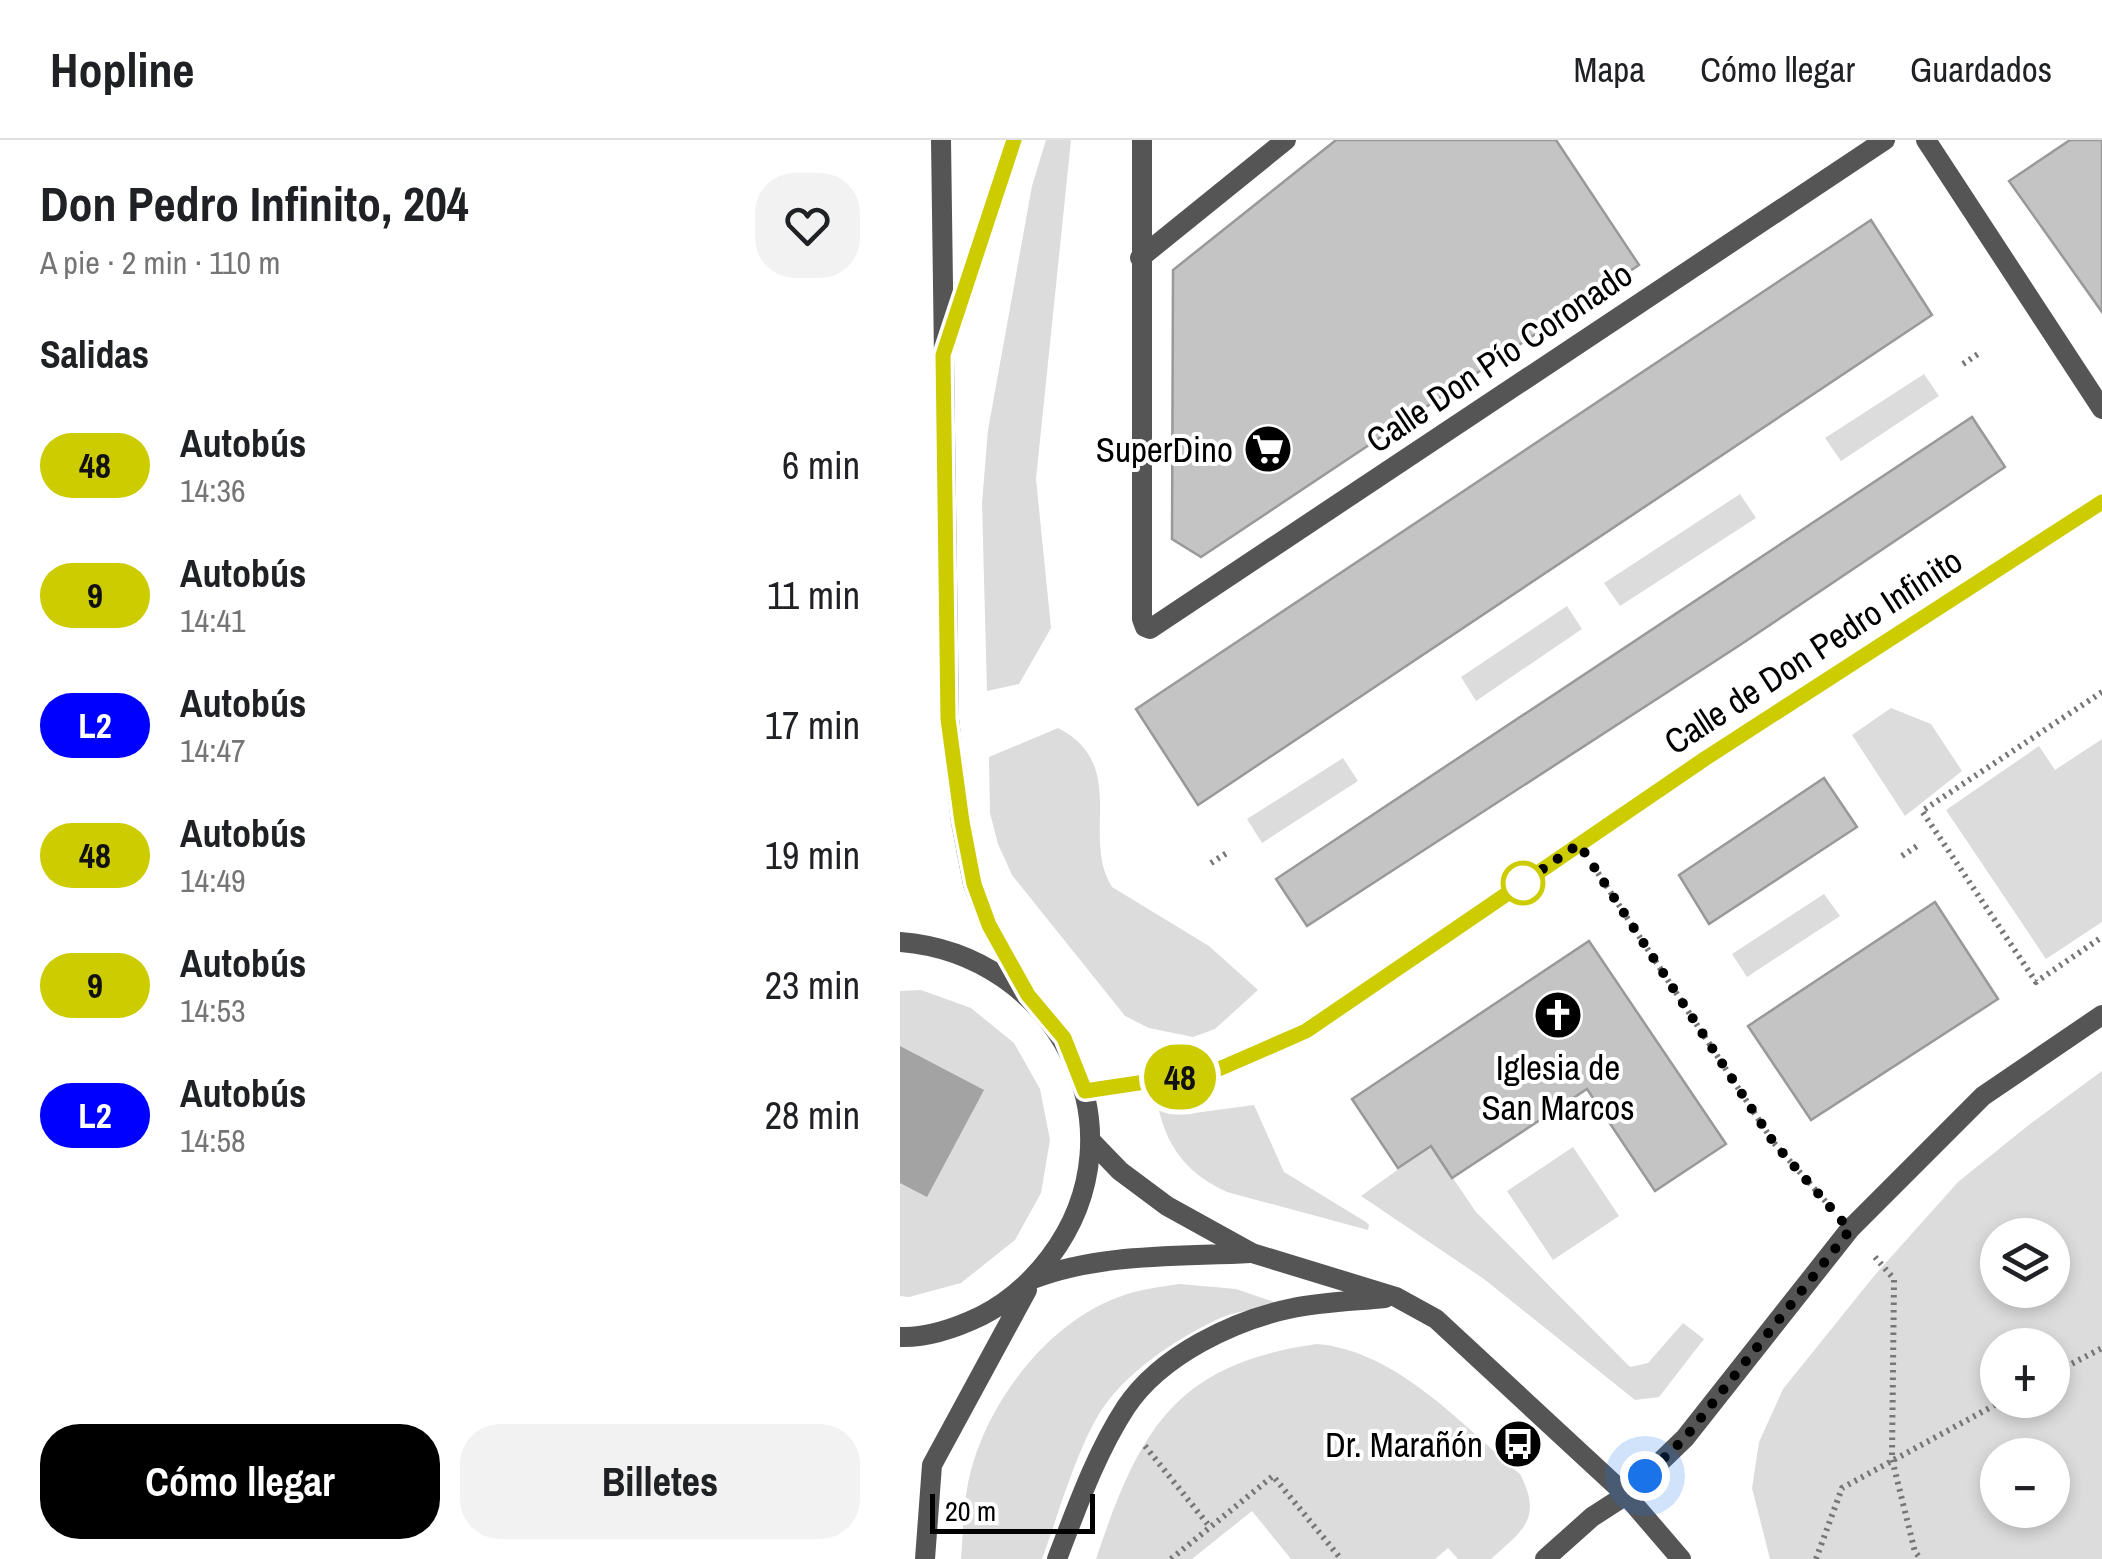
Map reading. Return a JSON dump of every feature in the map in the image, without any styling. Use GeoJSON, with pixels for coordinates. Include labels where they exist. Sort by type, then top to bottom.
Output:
{"type":"FeatureCollection","features":[{"type":"Feature","properties":{"kind":"street"},"geometry":{"type":"LineString","coordinates":[[925,1559],[932,1465],[1033,1279],[1064,1238],[1084,1191],[1091,1141],[1085,1091],[1064,1038],[1028,995],[984,912],[974,884],[962,822],[948,719],[941,140]]}},
{"type":"Feature","properties":{"kind":"street"},"geometry":{"type":"LineString","coordinates":[[943,355],[1014,140]]}},
{"type":"Feature","properties":{"kind":"street"},"geometry":{"type":"LineString","coordinates":[[1140,258],[1142,140]]}},
{"type":"Feature","properties":{"kind":"street"},"geometry":{"type":"LineString","coordinates":[[1140,258],[1286,140]]}},
{"type":"Feature","properties":{"kind":"street","name":"Calle Don Pío Coronado"},"geometry":{"type":"LineString","coordinates":[[1140,258],[1142,620],[1150,629],[1885,140]]}},
{"type":"Feature","properties":{"kind":"street"},"geometry":{"type":"LineString","coordinates":[[1926,140],[2102,408]]}},
{"type":"Feature","properties":{"kind":"street","name":"Calle de Don Pedro Infinito"},"geometry":{"type":"LineString","coordinates":[[1085,1091],[1212,1072],[1306,1031],[1579,844],[2102,502]]}},
{"type":"Feature","properties":{"kind":"street"},"geometry":{"type":"LineString","coordinates":[[900,942],[971,957],[1028,995]]}},
{"type":"Feature","properties":{"kind":"street"},"geometry":{"type":"LineString","coordinates":[[1544,1559],[1592,1517],[1626,1495],[1685,1438],[1850,1230],[1983,1096],[2102,1014]]}},
{"type":"Feature","properties":{"kind":"street"},"geometry":{"type":"LineString","coordinates":[[1091,1141],[1120,1171],[1167,1206],[1252,1253],[1396,1297],[1436,1319],[1626,1495],[1680,1559]]}},
{"type":"Feature","properties":{"kind":"street"},"geometry":{"type":"LineString","coordinates":[[900,1337],[956,1328],[997,1308],[1033,1279],[1064,1268],[1094,1262],[1252,1253]]}},
{"type":"Feature","properties":{"kind":"street"},"geometry":{"type":"LineString","coordinates":[[1057,1559],[1087,1482],[1122,1416],[1160,1370],[1207,1337],[1292,1308],[1396,1297]]}},
{"type":"Feature","properties":{"kind":"path"},"geometry":{"type":"LineString","coordinates":[[1963,364],[1978,354]]}},
{"type":"Feature","properties":{"kind":"path"},"geometry":{"type":"LineString","coordinates":[[2102,692],[1922,811],[2036,982],[2102,937]]}},
{"type":"Feature","properties":{"kind":"path"},"geometry":{"type":"LineString","coordinates":[[1579,844],[1774,1143],[1894,1279],[1892,1459],[1915,1552],[1921,1559]]}},
{"type":"Feature","properties":{"kind":"path"},"geometry":{"type":"LineString","coordinates":[[1902,856],[1920,844]]}},
{"type":"Feature","properties":{"kind":"path"},"geometry":{"type":"LineString","coordinates":[[1211,863],[1230,851]]}},
{"type":"Feature","properties":{"kind":"path"},"geometry":{"type":"LineString","coordinates":[[2070,1365],[2102,1348]]}},
{"type":"Feature","properties":{"kind":"path"},"geometry":{"type":"LineString","coordinates":[[1816,1559],[1842,1488],[1980,1413]]}},
{"type":"Feature","properties":{"kind":"path"},"geometry":{"type":"LineString","coordinates":[[1122,1416],[1210,1526]]}},
{"type":"Feature","properties":{"kind":"path"},"geometry":{"type":"LineString","coordinates":[[1170,1559],[1273,1476],[1341,1559]]}},
{"type":"Feature","properties":{"kind":"shaded area"},"geometry":{"type":"Polygon","coordinates":[[[1046,140],[1071,140],[1036,479],[1051,628],[1019,684],[987,691],[982,503],[988,430],[1032,186],[1046,140]]]}},
{"type":"Feature","properties":{"kind":"shaded area"},"geometry":{"type":"Polygon","coordinates":[[[1924,374],[1939,396],[1841,461],[1825,438],[1924,374]]]}},
{"type":"Feature","properties":{"kind":"shaded area"},"geometry":{"type":"Polygon","coordinates":[[[1740,494],[1756,518],[1620,606],[1604,583],[1740,494]]]}},
{"type":"Feature","properties":{"kind":"shaded area"},"geometry":{"type":"Polygon","coordinates":[[[1567,606],[1582,629],[1476,701],[1461,677],[1567,606]]]}},
{"type":"Feature","properties":{"kind":"shaded area"},"geometry":{"type":"Polygon","coordinates":[[[1891,708],[1931,724],[1962,771],[1905,816],[1852,735],[1891,708]]]}},
{"type":"Feature","properties":{"kind":"shaded area"},"geometry":{"type":"Polygon","coordinates":[[[1058,728],[1080,743],[1092,761],[1098,781],[1103,867],[1112,887],[1209,946],[1258,990],[1215,1029],[1193,1037],[1149,1028],[1125,1016],[1012,875],[990,813],[989,757],[1058,728]]]}},
{"type":"Feature","properties":{"kind":"shaded area"},"geometry":{"type":"Polygon","coordinates":[[[2102,739],[2102,922],[2046,959],[1946,810],[2039,746],[2055,770],[2102,739]]]}},
{"type":"Feature","properties":{"kind":"shaded area"},"geometry":{"type":"Polygon","coordinates":[[[1343,758],[1358,781],[1262,843],[1247,819],[1343,758]]]}},
{"type":"Feature","properties":{"kind":"shaded area"},"geometry":{"type":"Polygon","coordinates":[[[1824,894],[1840,916],[1747,977],[1732,954],[1824,894]]]}},
{"type":"Feature","properties":{"kind":"shaded area"},"geometry":{"type":"Polygon","coordinates":[[[921,990],[971,1008],[1014,1043],[1040,1089],[1050,1140],[1041,1193],[1015,1240],[961,1283],[909,1297],[900,1296],[900,991],[921,990]]]}},
{"type":"Feature","properties":{"kind":"shaded area"},"geometry":{"type":"Polygon","coordinates":[[[900,1046],[984,1090],[927,1197],[900,1183],[900,1046]]]}},
{"type":"Feature","properties":{"kind":"shaded area"},"geometry":{"type":"Polygon","coordinates":[[[2102,1071],[2102,1559],[1770,1559],[1752,1488],[1759,1442],[1783,1389],[1874,1276],[1958,1182],[2102,1071]]]}},
{"type":"Feature","properties":{"kind":"shaded area"},"geometry":{"type":"Polygon","coordinates":[[[1254,1105],[1284,1172],[1366,1222],[1368,1230],[1227,1192],[1214,1185],[1175,1150],[1159,1111],[1187,1114],[1254,1105]]]}},
{"type":"Feature","properties":{"kind":"shaded area"},"geometry":{"type":"Polygon","coordinates":[[[1431,1146],[1476,1212],[1630,1367],[1648,1363],[1683,1323],[1704,1339],[1659,1397],[1635,1400],[1484,1279],[1361,1196],[1431,1146]]]}},
{"type":"Feature","properties":{"kind":"shaded area"},"geometry":{"type":"Polygon","coordinates":[[[1573,1147],[1619,1216],[1553,1260],[1507,1191],[1573,1147]]]}},
{"type":"Feature","properties":{"kind":"shaded area"},"geometry":{"type":"Polygon","coordinates":[[[1180,1284],[1236,1289],[1277,1303],[1225,1316],[1204,1326],[1161,1352],[1123,1384],[1090,1430],[1042,1559],[961,1559],[974,1459],[1001,1401],[1020,1374],[1065,1327],[1091,1310],[1134,1292],[1180,1284]]]}},
{"type":"Feature","properties":{"kind":"shaded area"},"geometry":{"type":"Polygon","coordinates":[[[1317,1344],[1374,1360],[1401,1375],[1520,1474],[1530,1502],[1529,1513],[1512,1540],[1491,1559],[1458,1559],[1448,1548],[1435,1559],[1291,1559],[1252,1511],[1192,1559],[1096,1559],[1128,1475],[1169,1411],[1195,1387],[1228,1368],[1268,1354],[1317,1344]]]}},
{"type":"Feature","properties":{"kind":"building","name":"SuperDino"},"geometry":{"type":"Polygon","coordinates":[[[1336,140],[1556,140],[1639,265],[1201,557],[1172,539],[1173,270],[1336,140]]]}},
{"type":"Feature","properties":{"kind":"building"},"geometry":{"type":"Polygon","coordinates":[[[2070,140],[2102,140],[2102,312],[2009,181],[2070,140]]]}},
{"type":"Feature","properties":{"kind":"building"},"geometry":{"type":"Polygon","coordinates":[[[1871,220],[1932,315],[1198,805],[1136,709],[1871,220]]]}},
{"type":"Feature","properties":{"kind":"building"},"geometry":{"type":"Polygon","coordinates":[[[1972,417],[2005,467],[1740,645],[1307,926],[1276,879],[1972,417]]]}},
{"type":"Feature","properties":{"kind":"building"},"geometry":{"type":"Polygon","coordinates":[[[1824,778],[1857,827],[1709,924],[1679,875],[1824,778]]]}},
{"type":"Feature","properties":{"kind":"building"},"geometry":{"type":"Polygon","coordinates":[[[1935,902],[1998,999],[1811,1120],[1748,1026],[1935,902]]]}},
{"type":"Feature","properties":{"kind":"building","name":"Iglesia de San Marcos"},"geometry":{"type":"Polygon","coordinates":[[[1589,941],[1726,1144],[1655,1191],[1587,1089],[1452,1178],[1431,1146],[1398,1168],[1352,1099],[1589,941]]]}},
{"type":"Feature","properties":{"kind":"bus line","name":"48"},"geometry":{"type":"LineString","coordinates":[[1014,140],[943,355],[948,719],[974,884],[989,925],[1028,995],[1064,1038],[1085,1091],[1212,1072],[1306,1031],[1706,758],[2102,502]]}},
{"type":"Feature","properties":{"kind":"place","name":"SuperDino"},"geometry":{"type":"Point","coordinates":[1268,449]}},
{"type":"Feature","properties":{"kind":"place","name":"Iglesia de San Marcos"},"geometry":{"type":"Point","coordinates":[1558,1015]}},
{"type":"Feature","properties":{"kind":"place","name":"Dr. Marañón"},"geometry":{"type":"Point","coordinates":[1518,1444]}},
{"type":"Feature","properties":{"kind":"route"},"geometry":{"type":"LineString","coordinates":[[1523,883],[1518,886],[1579,844],[1774,1143],[1850,1230],[1685,1438],[1645,1476]]}}]}
